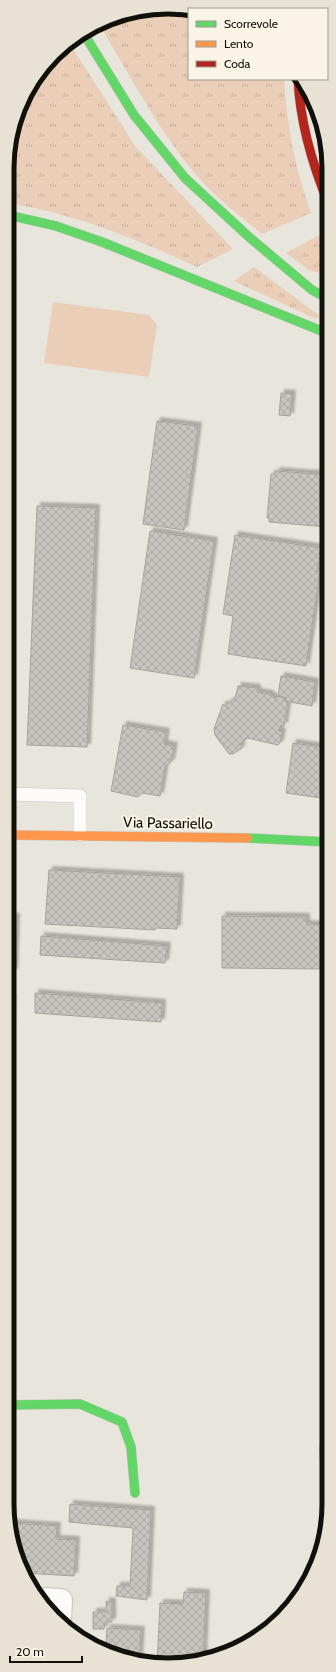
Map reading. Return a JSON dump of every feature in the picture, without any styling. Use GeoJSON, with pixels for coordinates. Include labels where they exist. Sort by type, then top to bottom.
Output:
{"type":"FeatureCollection","features":[{"type":"Feature","properties":{"kind":"main road"},"geometry":{"type":"LineString","coordinates":[[86,38],[134,115],[185,178],[249,237],[312,290],[322,296]]}},
{"type":"Feature","properties":{"kind":"main road"},"geometry":{"type":"LineString","coordinates":[[298,86],[307,144],[322,188]]}},
{"type":"Feature","properties":{"kind":"main road"},"geometry":{"type":"LineString","coordinates":[[14,216],[56,226],[102,242],[322,332]]}},
{"type":"Feature","properties":{"kind":"main road"},"geometry":{"type":"LineString","coordinates":[[288,269],[313,278]]}},
{"type":"Feature","properties":{"kind":"main road","name":"Via Passariello"},"geometry":{"type":"LineString","coordinates":[[14,835],[227,837],[322,842]]}},
{"type":"Feature","properties":{"kind":"main road"},"geometry":{"type":"LineString","coordinates":[[14,1405],[80,1404],[122,1422],[131,1447],[136,1493]]}},
{"type":"Feature","properties":{"kind":"lane"},"geometry":{"type":"LineString","coordinates":[[14,794],[80,796],[80,835]]}},
{"type":"Feature","properties":{"kind":"green space"},"geometry":{"type":"Polygon","coordinates":[[[148,15],[188,15],[188,80],[284,80],[287,113],[296,163],[311,213],[262,234],[220,199],[207,187],[177,151],[151,112],[103,31],[73,49],[136,147],[233,249],[197,267],[128,237],[81,221],[14,204],[14,158],[22,118],[40,82],[52,66],[66,52],[82,40],[100,30],[118,22],[148,15]]]}},
{"type":"Feature","properties":{"kind":"green space"},"geometry":{"type":"Polygon","coordinates":[[[311,111],[317,128],[322,157],[311,111]]]}},
{"type":"Feature","properties":{"kind":"green space"},"geometry":{"type":"Polygon","coordinates":[[[322,234],[322,274],[309,270],[286,253],[322,234]]]}},
{"type":"Feature","properties":{"kind":"green space"},"geometry":{"type":"Polygon","coordinates":[[[254,267],[320,316],[316,319],[234,281],[254,267]]]}},
{"type":"Feature","properties":{"kind":"green space"},"geometry":{"type":"Polygon","coordinates":[[[53,302],[149,315],[157,325],[149,377],[44,363],[53,302]]]}},
{"type":"Feature","properties":{"kind":"building"},"geometry":{"type":"Polygon","coordinates":[[[281,393],[292,394],[290,416],[279,415],[281,393]]]}},
{"type":"Feature","properties":{"kind":"building"},"geometry":{"type":"Polygon","coordinates":[[[157,421],[198,426],[184,530],[143,524],[157,421]]]}},
{"type":"Feature","properties":{"kind":"building"},"geometry":{"type":"Polygon","coordinates":[[[277,471],[322,475],[322,526],[269,522],[269,518],[267,518],[271,474],[275,474],[277,471]]]}},
{"type":"Feature","properties":{"kind":"building"},"geometry":{"type":"Polygon","coordinates":[[[37,506],[96,508],[87,747],[27,745],[37,506]]]}},
{"type":"Feature","properties":{"kind":"building"},"geometry":{"type":"Polygon","coordinates":[[[150,531],[214,541],[194,678],[130,668],[150,531]]]}},
{"type":"Feature","properties":{"kind":"building"},"geometry":{"type":"Polygon","coordinates":[[[235,535],[321,548],[317,571],[320,571],[306,666],[228,654],[233,616],[223,614],[235,535]]]}},
{"type":"Feature","properties":{"kind":"building"},"geometry":{"type":"Polygon","coordinates":[[[281,676],[315,682],[312,706],[285,701],[286,698],[278,696],[281,676]]]}},
{"type":"Feature","properties":{"kind":"building"},"geometry":{"type":"Polygon","coordinates":[[[238,686],[257,688],[257,692],[270,694],[270,696],[276,698],[278,696],[286,698],[285,701],[288,701],[284,726],[281,725],[279,731],[282,732],[280,743],[278,745],[247,738],[240,744],[242,748],[233,754],[229,754],[215,735],[214,729],[223,704],[225,706],[235,698],[238,686]]]}},
{"type":"Feature","properties":{"kind":"building"},"geometry":{"type":"Polygon","coordinates":[[[123,725],[166,732],[164,744],[174,746],[171,762],[165,766],[160,796],[142,793],[138,797],[111,791],[123,725]]]}},
{"type":"Feature","properties":{"kind":"building"},"geometry":{"type":"Polygon","coordinates":[[[293,743],[322,747],[322,798],[286,793],[293,743]]]}},
{"type":"Feature","properties":{"kind":"building"},"geometry":{"type":"Polygon","coordinates":[[[49,870],[180,877],[177,929],[155,928],[155,930],[45,924],[49,870]]]}},
{"type":"Feature","properties":{"kind":"building"},"geometry":{"type":"Polygon","coordinates":[[[222,916],[306,917],[306,924],[322,925],[322,969],[222,968],[222,916]]]}},
{"type":"Feature","properties":{"kind":"building"},"geometry":{"type":"Polygon","coordinates":[[[14,917],[16,917],[14,972],[14,917]]]}},
{"type":"Feature","properties":{"kind":"building"},"geometry":{"type":"Polygon","coordinates":[[[41,936],[167,946],[165,963],[40,955],[41,936]]]}},
{"type":"Feature","properties":{"kind":"building"},"geometry":{"type":"Polygon","coordinates":[[[35,993],[162,1003],[161,1022],[35,1013],[35,993]]]}},
{"type":"Feature","properties":{"kind":"building"},"geometry":{"type":"Polygon","coordinates":[[[70,1504],[151,1510],[147,1600],[116,1596],[117,1586],[130,1586],[133,1528],[69,1522],[70,1504]]]}},
{"type":"Feature","properties":{"kind":"building"},"geometry":{"type":"Polygon","coordinates":[[[15,1523],[57,1526],[56,1539],[76,1540],[74,1576],[31,1573],[22,1554],[15,1523]]]}},
{"type":"Feature","properties":{"kind":"building"},"geometry":{"type":"Polygon","coordinates":[[[184,1592],[206,1593],[203,1654],[178,1658],[157,1658],[160,1603],[183,1604],[184,1592]]]}},
{"type":"Feature","properties":{"kind":"building"},"geometry":{"type":"Polygon","coordinates":[[[106,1601],[112,1602],[112,1622],[105,1622],[104,1629],[93,1629],[93,1612],[106,1612],[106,1601]]]}},
{"type":"Feature","properties":{"kind":"building"},"geometry":{"type":"Polygon","coordinates":[[[107,1628],[141,1630],[139,1655],[118,1650],[106,1645],[107,1628]]]}},
{"type":"Feature","properties":{"kind":"traffic: fast"},"geometry":{"type":"LineString","coordinates":[[86,38],[134,115],[185,178],[249,237],[312,290],[322,295]]}},
{"type":"Feature","properties":{"kind":"traffic: fast"},"geometry":{"type":"LineString","coordinates":[[14,216],[56,226],[102,242],[322,331]]}},
{"type":"Feature","properties":{"kind":"traffic: fast"},"geometry":{"type":"LineString","coordinates":[[247,838],[322,842]]}},
{"type":"Feature","properties":{"kind":"traffic: fast"},"geometry":{"type":"LineString","coordinates":[[14,1405],[80,1404],[122,1422],[131,1447],[135,1493]]}},
{"type":"Feature","properties":{"kind":"traffic: slow"},"geometry":{"type":"LineString","coordinates":[[14,835],[247,838]]}},
{"type":"Feature","properties":{"kind":"traffic: jam"},"geometry":{"type":"LineString","coordinates":[[298,86],[304,127],[312,159],[322,187]]}}]}
